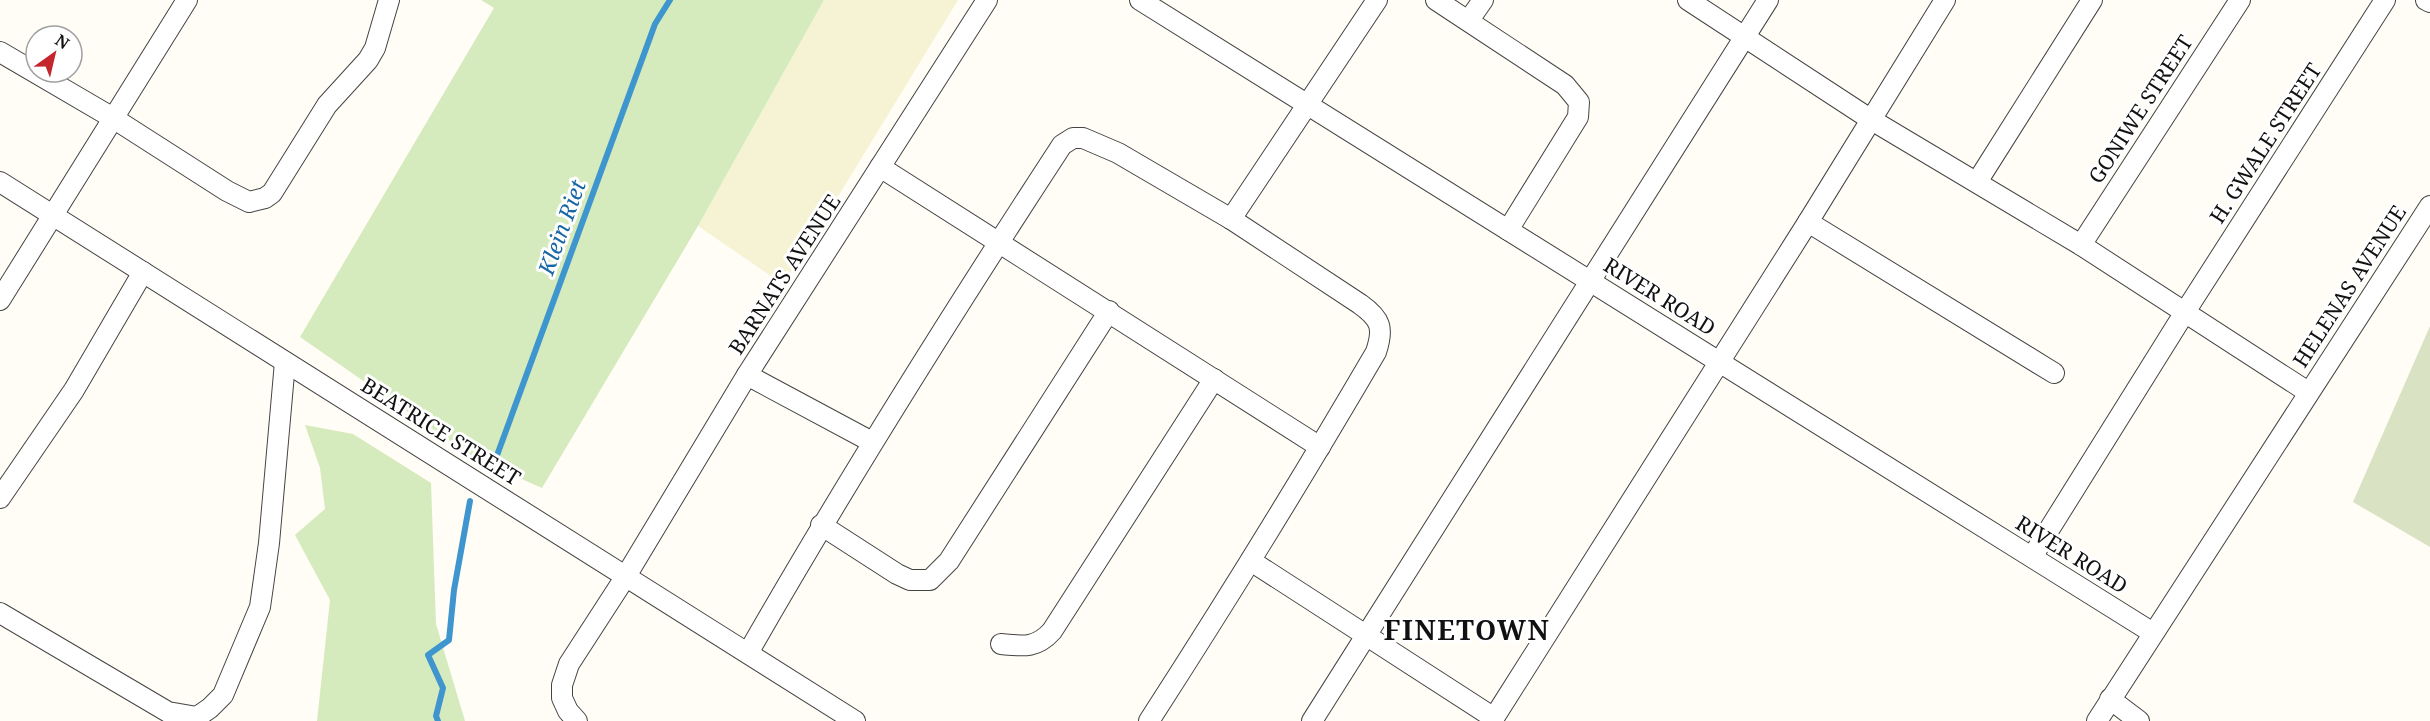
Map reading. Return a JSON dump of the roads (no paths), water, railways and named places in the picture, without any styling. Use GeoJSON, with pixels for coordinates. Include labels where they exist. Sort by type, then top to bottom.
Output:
{"type":"FeatureCollection","features":[{"type":"Feature","properties":{"kind":"street"},"geometry":{"type":"LineString","coordinates":[[0,300],[187,0]]}},
{"type":"Feature","properties":{"kind":"street"},"geometry":{"type":"LineString","coordinates":[[0,52],[113,118],[227,191],[249,202],[265,198],[272,193],[327,105],[368,60],[375,48],[389,0]]}},
{"type":"Feature","properties":{"kind":"street","name":"BARNATS AVENUE"},"geometry":{"type":"LineString","coordinates":[[577,721],[568,711],[562,698],[562,684],[569,664],[626,576],[747,375],[987,0]]}},
{"type":"Feature","properties":{"kind":"street","name":"RIVER ROAD"},"geometry":{"type":"LineString","coordinates":[[1140,0],[2153,633]]}},
{"type":"Feature","properties":{"kind":"street"},"geometry":{"type":"LineString","coordinates":[[1231,219],[1377,0]]}},
{"type":"Feature","properties":{"kind":"street"},"geometry":{"type":"LineString","coordinates":[[1437,0],[1565,85],[1579,102],[1578,117],[1508,230]]}},
{"type":"Feature","properties":{"kind":"street"},"geometry":{"type":"LineString","coordinates":[[1469,20],[1483,0]]}},
{"type":"Feature","properties":{"kind":"street"},"geometry":{"type":"LineString","coordinates":[[1689,0],[1870,119],[2081,245],[2308,392]]}},
{"type":"Feature","properties":{"kind":"street"},"geometry":{"type":"LineString","coordinates":[[1312,721],[1768,0]]}},
{"type":"Feature","properties":{"kind":"street"},"geometry":{"type":"LineString","coordinates":[[1251,561],[1366,634],[1493,720],[1808,222],[1944,0]]}},
{"type":"Feature","properties":{"kind":"street"},"geometry":{"type":"LineString","coordinates":[[1977,182],[2092,0]]}},
{"type":"Feature","properties":{"kind":"street","name":"GONIWE STREET"},"geometry":{"type":"LineString","coordinates":[[2081,245],[2240,0]]}},
{"type":"Feature","properties":{"kind":"street","name":"H. GWALE STREET"},"geometry":{"type":"LineString","coordinates":[[2032,557],[2185,312],[2385,0]]}},
{"type":"Feature","properties":{"kind":"street"},"geometry":{"type":"LineString","coordinates":[[2426,0],[2430,2]]}},
{"type":"Feature","properties":{"kind":"street"},"geometry":{"type":"LineString","coordinates":[[748,653],[821,525],[872,442],[1062,145],[1073,138],[1083,138],[1118,153],[1231,219],[1370,311],[1381,327],[1381,338],[1376,352],[1251,561],[1149,721]]}},
{"type":"Feature","properties":{"kind":"street"},"geometry":{"type":"LineString","coordinates":[[880,167],[1320,447]]}},
{"type":"Feature","properties":{"kind":"street","name":"BEATRICE STREET"},"geometry":{"type":"LineString","coordinates":[[0,182],[855,721]]}},
{"type":"Feature","properties":{"kind":"street","name":"HELENAS AVENUE"},"geometry":{"type":"LineString","coordinates":[[2097,721],[2430,206]]}},
{"type":"Feature","properties":{"kind":"street"},"geometry":{"type":"LineString","coordinates":[[1808,222],[2054,373]]}},
{"type":"Feature","properties":{"kind":"street"},"geometry":{"type":"LineString","coordinates":[[0,498],[74,390],[143,272]]}},
{"type":"Feature","properties":{"kind":"street"},"geometry":{"type":"LineString","coordinates":[[821,525],[897,574],[910,580],[930,580],[949,561],[1109,311]]}},
{"type":"Feature","properties":{"kind":"street"},"geometry":{"type":"LineString","coordinates":[[0,613],[168,712],[197,717],[210,708],[222,695],[260,607],[269,543],[285,362]]}},
{"type":"Feature","properties":{"kind":"street"},"geometry":{"type":"LineString","coordinates":[[747,375],[872,442]]}},
{"type":"Feature","properties":{"kind":"street"},"geometry":{"type":"LineString","coordinates":[[1001,644],[1026,647],[1034,645],[1052,631],[1214,379]]}},
{"type":"Feature","properties":{"kind":"street"},"geometry":{"type":"LineString","coordinates":[[2110,699],[2139,721]]}},
{"type":"Feature","properties":{"kind":"waterway","name":"Klein Riet"},"geometry":{"type":"LineString","coordinates":[[492,469],[655,24],[670,0]]}},
{"type":"Feature","properties":{"kind":"waterway","name":"Klein Riet"},"geometry":{"type":"LineString","coordinates":[[438,721],[436,716],[443,688],[428,655],[449,640],[454,590],[470,501]]}},
{"type":"Feature","properties":{"kind":"district","name":"FINETOWN"},"geometry":{"type":"Point","coordinates":[1467,629]}}]}
